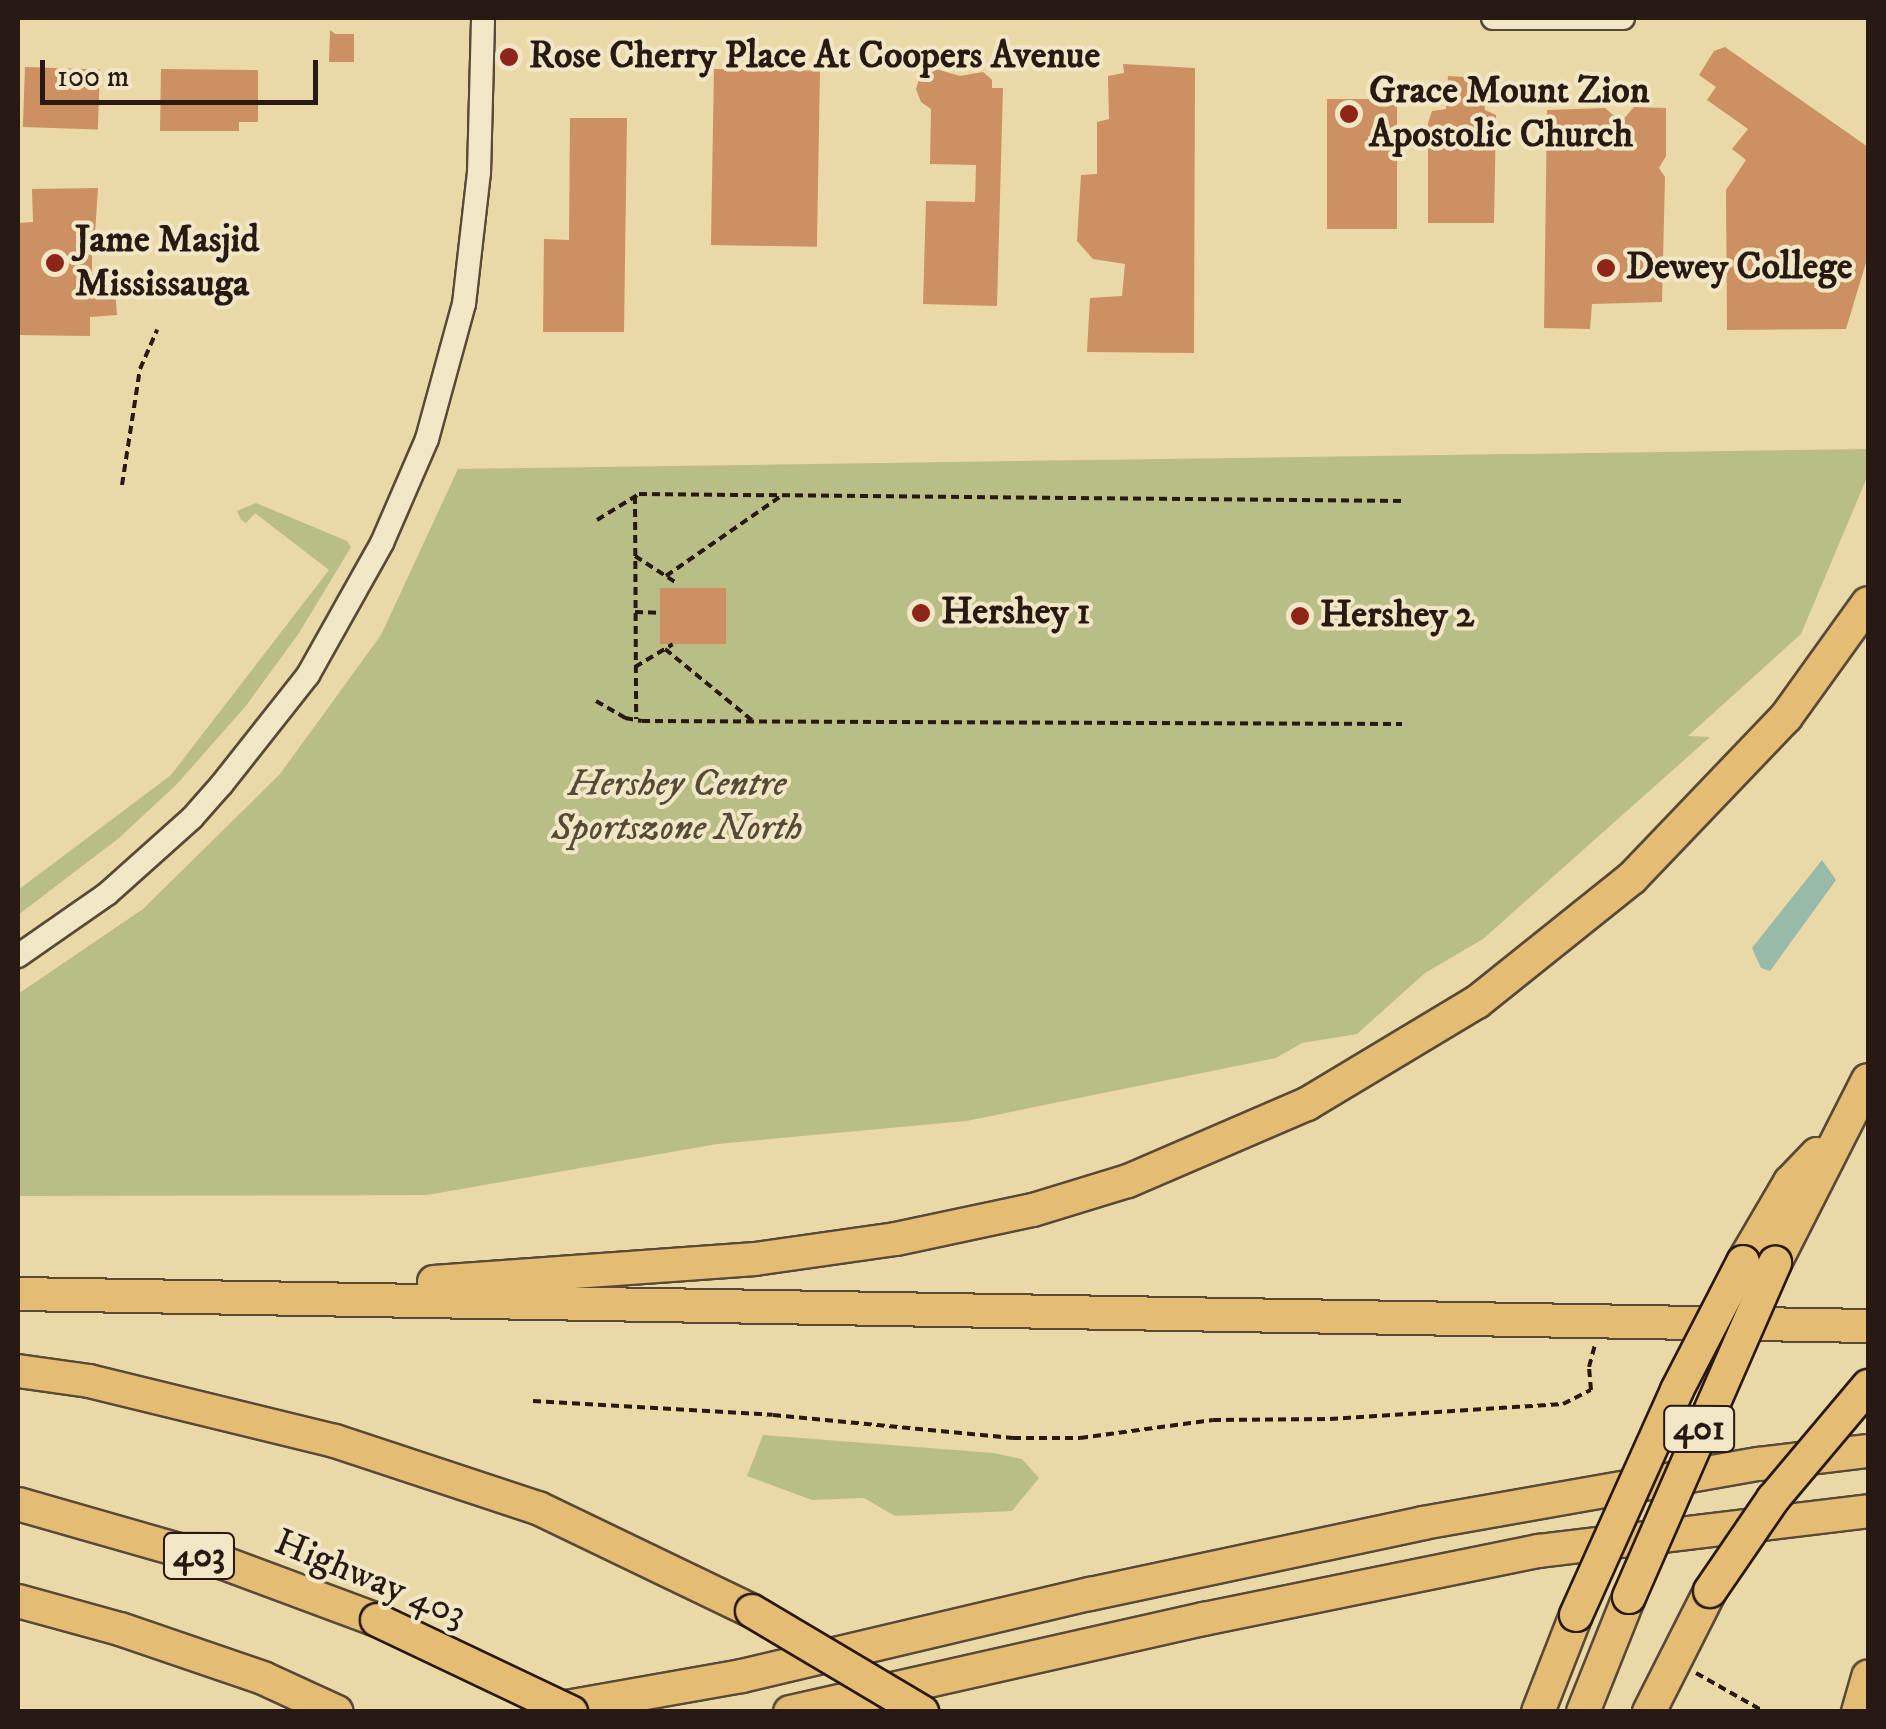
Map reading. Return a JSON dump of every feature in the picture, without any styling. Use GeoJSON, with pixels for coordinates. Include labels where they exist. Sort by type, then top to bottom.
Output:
{"type":"FeatureCollection","features":[{"type":"Feature","properties":{"kind":"highway"},"geometry":{"type":"LineString","coordinates":[[246,1296],[755,1259],[896,1239],[1033,1210],[1128,1181],[1221,1144],[1395,1054],[1477,1002],[1562,938],[1698,813],[1786,717],[1868,604]]}},
{"type":"Feature","properties":{"kind":"highway","name":"401"},"geometry":{"type":"LineString","coordinates":[[1583,1712],[1759,1262],[1868,1080]]}},
{"type":"Feature","properties":{"kind":"highway"},"geometry":{"type":"LineString","coordinates":[[1538,1712],[1576,1616],[1677,1390],[1759,1262]]}},
{"type":"Feature","properties":{"kind":"highway"},"geometry":{"type":"LineString","coordinates":[[18,1294],[1868,1326]]}},
{"type":"Feature","properties":{"kind":"highway"},"geometry":{"type":"LineString","coordinates":[[18,1371],[89,1381],[390,1460],[538,1508],[752,1611],[922,1712]]}},
{"type":"Feature","properties":{"kind":"highway"},"geometry":{"type":"LineString","coordinates":[[1649,1712],[1710,1591],[1774,1499],[1868,1386]]}},
{"type":"Feature","properties":{"kind":"highway"},"geometry":{"type":"LineString","coordinates":[[540,1712],[742,1676],[1423,1523],[1759,1464],[1868,1451]]}},
{"type":"Feature","properties":{"kind":"highway","name":"Highway 403"},"geometry":{"type":"LineString","coordinates":[[18,1504],[224,1563],[377,1620],[571,1712]]}},
{"type":"Feature","properties":{"kind":"highway"},"geometry":{"type":"LineString","coordinates":[[790,1712],[1204,1618],[1539,1550],[1868,1511]]}},
{"type":"Feature","properties":{"kind":"highway","name":"403"},"geometry":{"type":"LineString","coordinates":[[18,1600],[120,1629],[263,1678],[337,1712]]}},
{"type":"Feature","properties":{"kind":"highway"},"geometry":{"type":"LineString","coordinates":[[1858,1712],[1868,1676]]}},
{"type":"Feature","properties":{"kind":"street"},"geometry":{"type":"LineString","coordinates":[[18,956],[107,894],[202,807],[308,675],[382,543],[426,440],[464,304],[479,173],[484,18]]}},
{"type":"Feature","properties":{"kind":"street"},"geometry":{"type":"LineString","coordinates":[[1493,18],[1623,18]]}},
{"type":"Feature","properties":{"kind":"path"},"geometry":{"type":"LineString","coordinates":[[122,484],[140,369],[158,330]]}},
{"type":"Feature","properties":{"kind":"path"},"geometry":{"type":"LineString","coordinates":[[635,496],[636,720]]}},
{"type":"Feature","properties":{"kind":"path"},"geometry":{"type":"LineString","coordinates":[[596,520],[635,496],[1404,501]]}},
{"type":"Feature","properties":{"kind":"path"},"geometry":{"type":"LineString","coordinates":[[666,576],[782,496]]}},
{"type":"Feature","properties":{"kind":"path"},"geometry":{"type":"LineString","coordinates":[[635,556],[675,582]]}},
{"type":"Feature","properties":{"kind":"path"},"geometry":{"type":"LineString","coordinates":[[635,612],[660,613]]}},
{"type":"Feature","properties":{"kind":"path"},"geometry":{"type":"LineString","coordinates":[[636,668],[673,644]]}},
{"type":"Feature","properties":{"kind":"path"},"geometry":{"type":"LineString","coordinates":[[665,648],[753,721]]}},
{"type":"Feature","properties":{"kind":"path"},"geometry":{"type":"LineString","coordinates":[[596,701],[636,720],[1402,724]]}},
{"type":"Feature","properties":{"kind":"path"},"geometry":{"type":"LineString","coordinates":[[533,1402],[773,1415],[1054,1439],[1214,1420],[1525,1408],[1563,1404],[1586,1396],[1590,1390],[1589,1366],[1604,1322]]}},
{"type":"Feature","properties":{"kind":"path"},"geometry":{"type":"LineString","coordinates":[[1681,1647],[1703,1680],[1752,1701],[1765,1712]]}},
{"type":"Feature","properties":{"kind":"green space","name":"Hershey Centre Sportszone North"},"geometry":{"type":"Polygon","coordinates":[[[1868,449],[1868,475],[1801,634],[1688,736],[1710,737],[1483,939],[1425,973],[1357,1034],[1302,1043],[1276,1058],[966,1121],[717,1144],[427,1195],[18,1196],[18,994],[143,909],[280,774],[381,635],[458,469],[1868,449]]]}},
{"type":"Feature","properties":{"kind":"green space"},"geometry":{"type":"Polygon","coordinates":[[[256,503],[347,541],[351,547],[299,633],[245,707],[177,784],[119,838],[18,915],[18,890],[171,775],[329,570],[255,513],[246,523],[241,520],[237,511],[256,503]]]}},
{"type":"Feature","properties":{"kind":"green space"},"geometry":{"type":"Polygon","coordinates":[[[763,1435],[993,1453],[1022,1459],[1039,1478],[1012,1511],[895,1516],[864,1498],[812,1500],[747,1476],[763,1435]]]}},
{"type":"Feature","properties":{"kind":"shaded area"},"geometry":{"type":"Polygon","coordinates":[[[1822,860],[1836,880],[1770,971],[1761,968],[1752,948],[1822,860]]]}},
{"type":"Feature","properties":{"kind":"building"},"geometry":{"type":"Polygon","coordinates":[[[330,30],[335,34],[354,34],[354,62],[329,62],[330,30]]]}},
{"type":"Feature","properties":{"kind":"building"},"geometry":{"type":"Polygon","coordinates":[[[1725,47],[1868,147],[1868,256],[1846,329],[1727,330],[1726,190],[1746,160],[1732,149],[1748,129],[1707,100],[1716,87],[1699,75],[1714,51],[1725,47]]]}},
{"type":"Feature","properties":{"kind":"building"},"geometry":{"type":"Polygon","coordinates":[[[1123,64],[1195,68],[1194,353],[1087,352],[1090,298],[1122,296],[1125,264],[1093,259],[1077,241],[1081,175],[1097,174],[1097,122],[1109,119],[1108,76],[1124,73],[1123,64]]]}},
{"type":"Feature","properties":{"kind":"building"},"geometry":{"type":"Polygon","coordinates":[[[25,67],[100,70],[98,130],[23,127],[25,67]]]}},
{"type":"Feature","properties":{"kind":"building"},"geometry":{"type":"Polygon","coordinates":[[[932,68],[960,76],[983,72],[992,80],[992,88],[1003,88],[997,306],[923,304],[926,201],[975,202],[976,165],[930,164],[931,109],[921,102],[916,89],[920,76],[932,68]]]}},
{"type":"Feature","properties":{"kind":"building"},"geometry":{"type":"Polygon","coordinates":[[[161,69],[258,70],[258,122],[239,122],[239,131],[160,131],[161,69]]]}},
{"type":"Feature","properties":{"kind":"building"},"geometry":{"type":"Polygon","coordinates":[[[714,69],[820,71],[817,247],[711,245],[714,69]]]}},
{"type":"Feature","properties":{"kind":"building"},"geometry":{"type":"Polygon","coordinates":[[[1448,76],[1481,78],[1485,110],[1496,115],[1494,223],[1428,223],[1428,123],[1432,111],[1446,109],[1448,76]]]}},
{"type":"Feature","properties":{"kind":"building"},"geometry":{"type":"Polygon","coordinates":[[[1327,99],[1397,99],[1397,229],[1327,229],[1327,99]]]}},
{"type":"Feature","properties":{"kind":"building"},"geometry":{"type":"Polygon","coordinates":[[[1634,107],[1666,108],[1666,156],[1659,168],[1665,177],[1662,302],[1592,304],[1590,329],[1544,328],[1547,110],[1605,108],[1621,122],[1634,107]]]}},
{"type":"Feature","properties":{"kind":"building"},"geometry":{"type":"Polygon","coordinates":[[[570,118],[627,118],[624,332],[543,332],[544,239],[569,240],[570,118]]]}},
{"type":"Feature","properties":{"kind":"building","name":"Jame Masjid Mississauga"},"geometry":{"type":"Polygon","coordinates":[[[98,188],[95,234],[100,234],[100,252],[92,252],[92,274],[114,274],[117,315],[90,317],[90,336],[18,335],[18,223],[33,222],[32,189],[98,188]]]}},
{"type":"Feature","properties":{"kind":"building"},"geometry":{"type":"Polygon","coordinates":[[[660,588],[726,588],[726,644],[660,644],[660,588]]]}},
{"type":"Feature","properties":{"kind":"place","name":"Rose Cherry Place At Coopers Avenue"},"geometry":{"type":"Point","coordinates":[509,57]}},
{"type":"Feature","properties":{"kind":"place","name":"Grace Mount Zion Apostolic Church"},"geometry":{"type":"Point","coordinates":[1349,114]}},
{"type":"Feature","properties":{"kind":"place","name":"Jame Masjid Mississauga"},"geometry":{"type":"Point","coordinates":[55,263]}},
{"type":"Feature","properties":{"kind":"place","name":"Dewey College"},"geometry":{"type":"Point","coordinates":[1606,268]}},
{"type":"Feature","properties":{"kind":"place","name":"Hershey 1"},"geometry":{"type":"Point","coordinates":[921,613]}},
{"type":"Feature","properties":{"kind":"place","name":"Hershey 2"},"geometry":{"type":"Point","coordinates":[1300,616]}}]}
